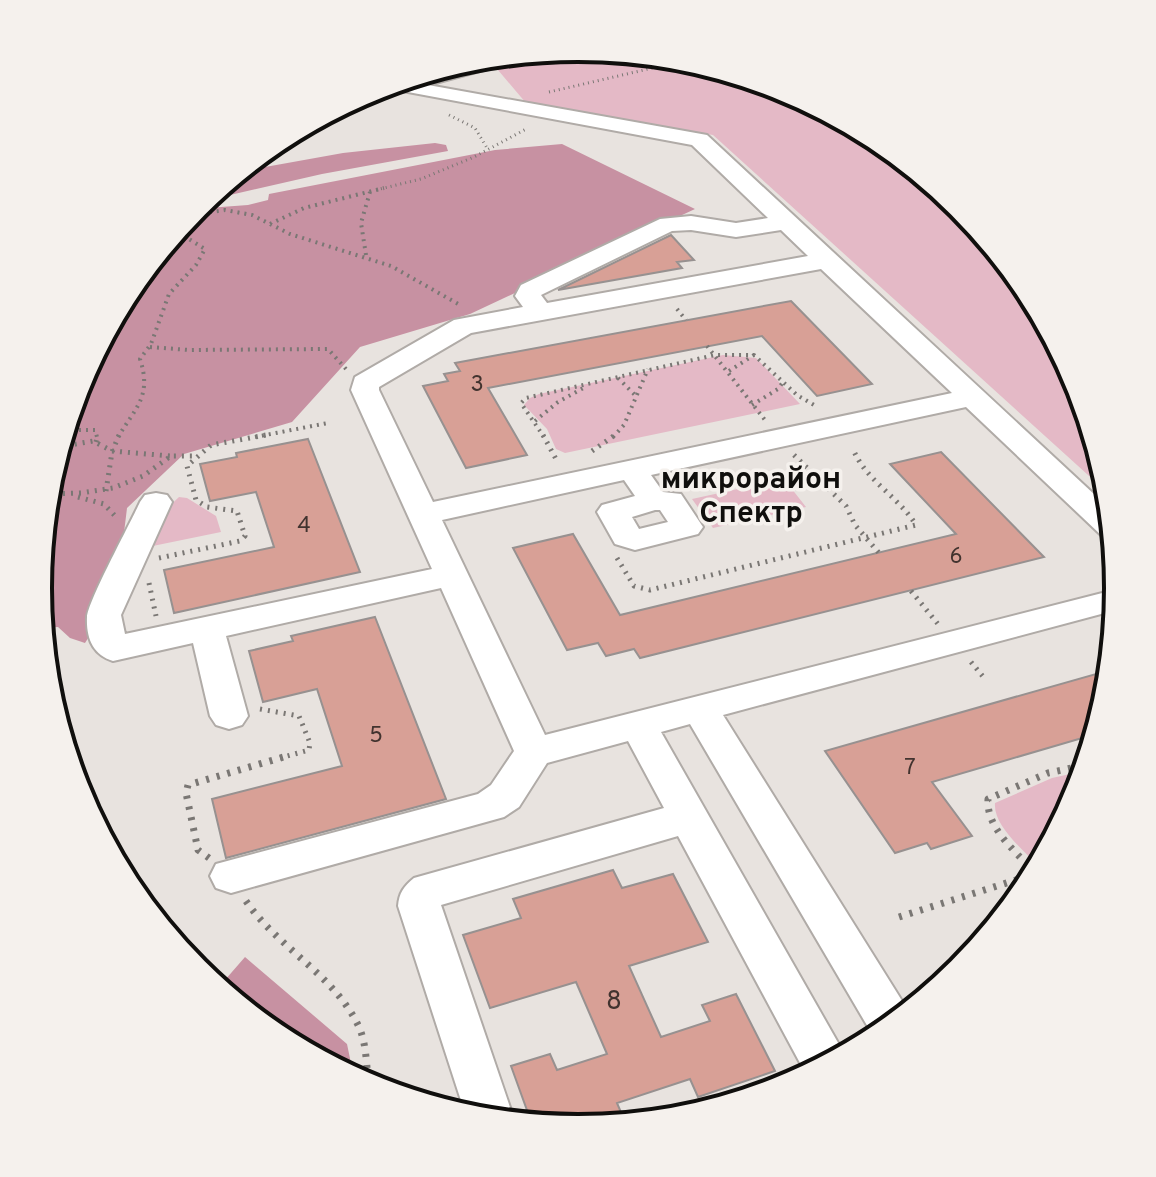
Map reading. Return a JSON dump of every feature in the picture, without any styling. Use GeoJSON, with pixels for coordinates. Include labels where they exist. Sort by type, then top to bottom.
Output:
{"type":"FeatureCollection","features":[{"type":"Feature","properties":{"kind":"street"},"geometry":{"type":"LineString","coordinates":[[415,88],[699,140],[1098,515]]}},
{"type":"Feature","properties":{"kind":"street"},"geometry":{"type":"LineString","coordinates":[[541,312],[528,296],[530,290],[659,227],[691,223],[746,230],[787,222]]}},
{"type":"Feature","properties":{"kind":"street"},"geometry":{"type":"LineString","coordinates":[[716,259],[818,252]]}},
{"type":"Feature","properties":{"kind":"street"},"geometry":{"type":"LineString","coordinates":[[534,752],[365,390],[365,383],[456,330],[477,323],[818,252]]}},
{"type":"Feature","properties":{"kind":"street"},"geometry":{"type":"LineString","coordinates":[[423,514],[973,397]]}},
{"type":"Feature","properties":{"kind":"street"},"geometry":{"type":"LineString","coordinates":[[632,469],[654,501]]}},
{"type":"Feature","properties":{"kind":"street"},"geometry":{"type":"LineString","coordinates":[[151,531],[104,617],[109,645],[113,649],[161,641],[452,575]]}},
{"type":"Feature","properties":{"kind":"street"},"geometry":{"type":"LineString","coordinates":[[231,876],[490,806],[505,796],[534,752],[1104,603]]}},
{"type":"Feature","properties":{"kind":"street"},"geometry":{"type":"LineString","coordinates":[[207,630],[241,712]]}},
{"type":"Feature","properties":{"kind":"street"},"geometry":{"type":"LineString","coordinates":[[700,709],[885,1015]]}},
{"type":"Feature","properties":{"kind":"street"},"geometry":{"type":"LineString","coordinates":[[638,725],[820,1055]]}},
{"type":"Feature","properties":{"kind":"street"},"geometry":{"type":"LineString","coordinates":[[487,1106],[419,906],[420,897],[429,890],[689,817]]}},
{"type":"Feature","properties":{"kind":"path"},"geometry":{"type":"LineString","coordinates":[[520,106],[558,89],[652,68]]}},
{"type":"Feature","properties":{"kind":"path"},"geometry":{"type":"LineString","coordinates":[[456,118],[475,128],[487,148]]}},
{"type":"Feature","properties":{"kind":"path"},"geometry":{"type":"LineString","coordinates":[[269,224],[304,208],[421,179],[474,157],[533,126]]}},
{"type":"Feature","properties":{"kind":"path"},"geometry":{"type":"LineString","coordinates":[[367,256],[361,240],[360,217],[370,192]]}},
{"type":"Feature","properties":{"kind":"path"},"geometry":{"type":"LineString","coordinates":[[211,212],[225,210],[252,215],[290,234],[391,266],[457,303],[477,323]]}},
{"type":"Feature","properties":{"kind":"path"},"geometry":{"type":"LineString","coordinates":[[106,491],[112,451],[143,400],[145,370],[140,359],[150,347],[164,299],[192,271],[205,249],[187,238]]}},
{"type":"Feature","properties":{"kind":"path"},"geometry":{"type":"LineString","coordinates":[[150,347],[189,350],[328,349],[333,351],[339,364],[365,383]]}},
{"type":"Feature","properties":{"kind":"path"},"geometry":{"type":"LineString","coordinates":[[556,459],[549,441],[521,403],[526,398],[649,368],[715,355],[754,355],[783,381],[792,395],[814,405]]}},
{"type":"Feature","properties":{"kind":"path"},"geometry":{"type":"LineString","coordinates":[[729,371],[754,355]]}},
{"type":"Feature","properties":{"kind":"path"},"geometry":{"type":"LineString","coordinates":[[592,451],[610,440],[624,425],[649,368]]}},
{"type":"Feature","properties":{"kind":"path"},"geometry":{"type":"LineString","coordinates":[[617,377],[637,397]]}},
{"type":"Feature","properties":{"kind":"path"},"geometry":{"type":"LineString","coordinates":[[752,405],[778,389],[783,381]]}},
{"type":"Feature","properties":{"kind":"path"},"geometry":{"type":"LineString","coordinates":[[535,421],[558,402],[593,383]]}},
{"type":"Feature","properties":{"kind":"path"},"geometry":{"type":"LineString","coordinates":[[71,495],[104,504],[131,527],[240,541],[245,536],[237,511],[207,507],[196,500],[187,468],[211,445],[328,423]]}},
{"type":"Feature","properties":{"kind":"path"},"geometry":{"type":"LineString","coordinates":[[77,430],[95,430],[98,433],[96,442]]}},
{"type":"Feature","properties":{"kind":"path"},"geometry":{"type":"LineString","coordinates":[[72,445],[96,442],[112,451],[198,456]]}},
{"type":"Feature","properties":{"kind":"path"},"geometry":{"type":"LineString","coordinates":[[615,546],[616,557],[634,586],[650,590],[916,525],[894,497],[865,473],[853,449]]}},
{"type":"Feature","properties":{"kind":"path"},"geometry":{"type":"LineString","coordinates":[[61,495],[106,491],[155,470],[171,456]]}},
{"type":"Feature","properties":{"kind":"path"},"geometry":{"type":"LineString","coordinates":[[149,581],[161,641]]}},
{"type":"Feature","properties":{"kind":"path"},"geometry":{"type":"LineString","coordinates":[[241,712],[299,716],[310,743],[309,750],[188,785],[186,793],[198,850],[231,876],[252,913],[266,930],[348,1006],[359,1027],[366,1069]]}},
{"type":"Feature","properties":{"kind":"path"},"geometry":{"type":"LineString","coordinates":[[1027,863],[990,817],[986,806],[988,799],[1048,773],[1072,768]]}},
{"type":"Feature","properties":{"kind":"path"},"geometry":{"type":"LineString","coordinates":[[899,917],[1016,879]]}},
{"type":"Feature","properties":{"kind":"shaded area"},"geometry":{"type":"Polygon","coordinates":[[[578,62],[647,67],[747,90],[811,117],[870,151],[925,193],[950,217],[1015,296],[1034,326],[1064,387],[1092,479],[713,135],[526,103],[497,69],[578,62]]]}},
{"type":"Feature","properties":{"kind":"shaded area"},"geometry":{"type":"Polygon","coordinates":[[[435,143],[446,145],[448,151],[322,174],[229,195],[263,167],[343,153],[435,143]]]}},
{"type":"Feature","properties":{"kind":"shaded area"},"geometry":{"type":"Polygon","coordinates":[[[562,144],[695,209],[470,314],[360,347],[292,422],[184,454],[127,508],[110,595],[85,643],[54,627],[53,554],[57,520],[62,486],[80,419],[122,325],[161,268],[206,217],[216,207],[268,200],[269,194],[495,150],[562,144]]]}},
{"type":"Feature","properties":{"kind":"shaded area"},"geometry":{"type":"Polygon","coordinates":[[[723,355],[756,358],[800,404],[565,453],[556,449],[547,429],[524,405],[539,394],[723,355]]]}},
{"type":"Feature","properties":{"kind":"shaded area"},"geometry":{"type":"Polygon","coordinates":[[[784,479],[806,507],[713,528],[692,499],[784,479]]]}},
{"type":"Feature","properties":{"kind":"shaded area"},"geometry":{"type":"Polygon","coordinates":[[[179,497],[187,498],[216,516],[221,532],[143,548],[158,517],[179,497]]]}},
{"type":"Feature","properties":{"kind":"shaded area"},"geometry":{"type":"Polygon","coordinates":[[[1070,774],[1030,858],[1004,829],[995,803],[1052,778],[1070,774]]]}},
{"type":"Feature","properties":{"kind":"shaded area"},"geometry":{"type":"Polygon","coordinates":[[[245,957],[347,1044],[351,1063],[286,1026],[226,979],[245,957]]]}},
{"type":"Feature","properties":{"kind":"building"},"geometry":{"type":"Polygon","coordinates":[[[671,235],[694,260],[677,262],[682,268],[558,290],[671,235]]]}},
{"type":"Feature","properties":{"kind":"building"},"geometry":{"type":"Polygon","coordinates":[[[791,301],[872,384],[817,396],[762,336],[488,388],[527,455],[466,468],[423,386],[448,381],[444,374],[460,371],[455,363],[791,301]]]}},
{"type":"Feature","properties":{"kind":"building"},"geometry":{"type":"Polygon","coordinates":[[[308,439],[360,572],[174,613],[164,570],[274,547],[256,492],[210,501],[200,464],[237,457],[236,453],[308,439]]]}},
{"type":"Feature","properties":{"kind":"building"},"geometry":{"type":"Polygon","coordinates":[[[941,452],[1044,557],[640,658],[634,649],[606,656],[598,643],[567,650],[513,548],[573,534],[620,615],[956,534],[890,464],[941,452]]]}},
{"type":"Feature","properties":{"kind":"building"},"geometry":{"type":"Polygon","coordinates":[[[375,617],[446,799],[226,858],[212,799],[342,766],[317,689],[263,702],[249,651],[293,641],[291,636],[375,617]]]}},
{"type":"Feature","properties":{"kind":"building"},"geometry":{"type":"Polygon","coordinates":[[[1097,674],[1082,738],[932,782],[972,836],[931,849],[927,843],[895,853],[825,751],[1097,674]]]}},
{"type":"Feature","properties":{"kind":"building"},"geometry":{"type":"Polygon","coordinates":[[[613,870],[622,888],[673,874],[708,942],[629,966],[661,1037],[710,1021],[702,1005],[736,994],[775,1071],[698,1097],[690,1079],[617,1103],[621,1112],[528,1112],[511,1066],[550,1054],[557,1070],[607,1054],[576,982],[490,1008],[463,935],[521,918],[513,899],[613,870]]]}},
{"type":"Feature","properties":{"kind":"district","name":"микрорайон Спектр"},"geometry":{"type":"Point","coordinates":[751,495]}}]}
